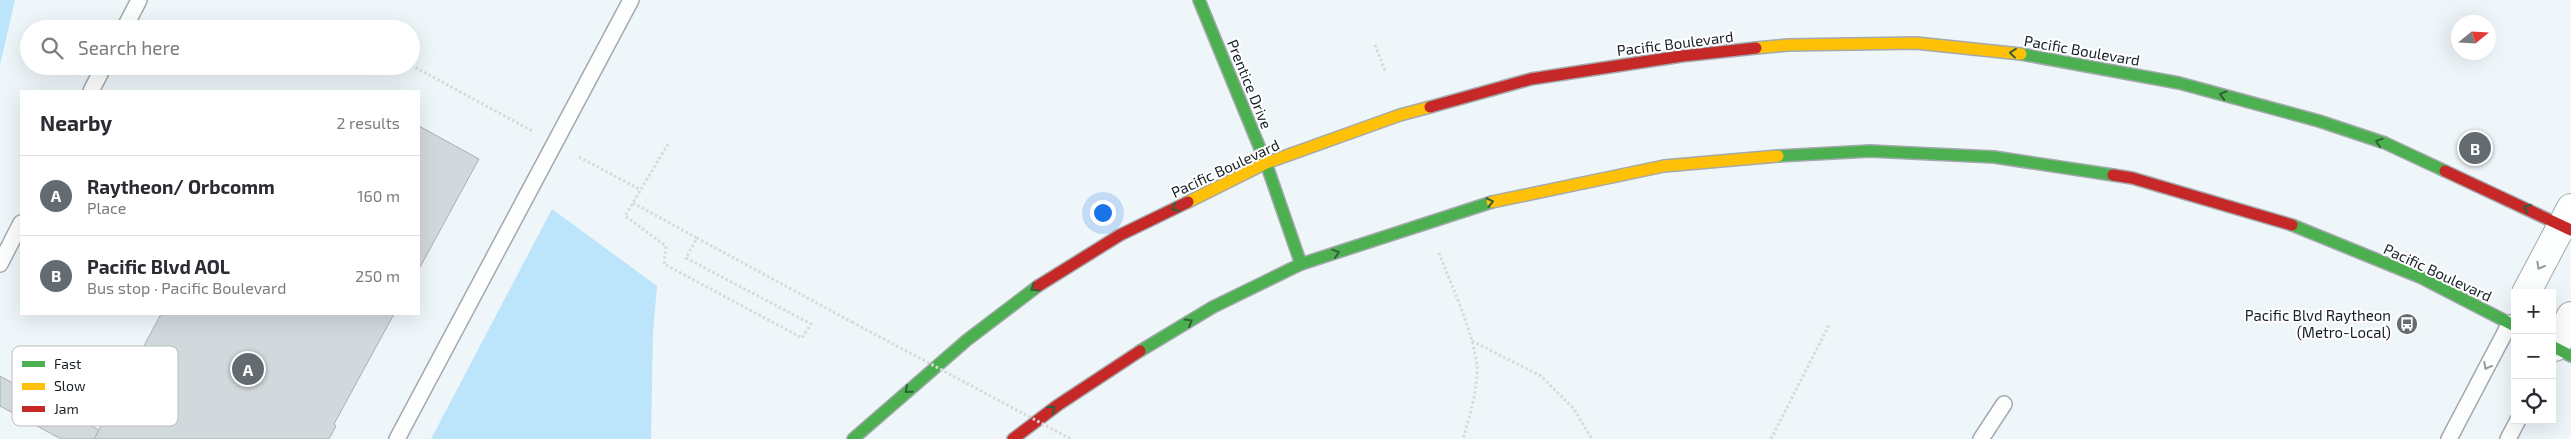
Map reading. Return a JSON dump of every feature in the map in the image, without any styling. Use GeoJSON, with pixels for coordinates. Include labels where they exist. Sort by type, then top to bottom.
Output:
{"type":"FeatureCollection","features":[{"type":"Feature","properties":{"kind":"main road","name":"Prentice Drive"},"geometry":{"type":"LineString","coordinates":[[1199,0],[1266,163],[1301,264]]}},
{"type":"Feature","properties":{"kind":"main road","name":"Pacific Boulevard"},"geometry":{"type":"LineString","coordinates":[[853,439],[967,340],[1031,290],[1120,235],[1266,163],[1400,115],[1531,78],[1682,56],[1788,45],[1916,43],[2034,55],[2179,83],[2319,122],[2385,144],[2568,221]]}},
{"type":"Feature","properties":{"kind":"main road","name":"Pacific Boulevard"},"geometry":{"type":"LineString","coordinates":[[1013,439],[1058,404],[1213,307],[1301,264],[1481,204],[1664,166],[1752,157],[1870,151],[1994,157],[2132,178],[2285,222],[2422,278],[2511,320]]}},
{"type":"Feature","properties":{"kind":"street"},"geometry":{"type":"LineString","coordinates":[[2528,289],[2568,221]]}},
{"type":"Feature","properties":{"kind":"street"},"geometry":{"type":"LineString","coordinates":[[2558,350],[2571,316]]}},
{"type":"Feature","properties":{"kind":"lane"},"geometry":{"type":"LineString","coordinates":[[129,20],[139,0]]}},
{"type":"Feature","properties":{"kind":"lane"},"geometry":{"type":"LineString","coordinates":[[397,439],[631,0]]}},
{"type":"Feature","properties":{"kind":"lane"},"geometry":{"type":"LineString","coordinates":[[92,90],[99,75]]}},
{"type":"Feature","properties":{"kind":"lane"},"geometry":{"type":"LineString","coordinates":[[0,264],[20,226]]}},
{"type":"Feature","properties":{"kind":"lane"},"geometry":{"type":"LineString","coordinates":[[2449,439],[2511,325]]}},
{"type":"Feature","properties":{"kind":"lane"},"geometry":{"type":"LineString","coordinates":[[1981,439],[2004,404]]}},
{"type":"Feature","properties":{"kind":"lane"},"geometry":{"type":"LineString","coordinates":[[2508,439],[2516,424]]}},
{"type":"Feature","properties":{"kind":"path"},"geometry":{"type":"LineString","coordinates":[[1375,45],[1386,73]]}},
{"type":"Feature","properties":{"kind":"path"},"geometry":{"type":"LineString","coordinates":[[420,71],[641,190]]}},
{"type":"Feature","properties":{"kind":"path"},"geometry":{"type":"LineString","coordinates":[[668,144],[625,216],[666,246],[664,264],[802,338],[811,324],[686,258],[697,238]]}},
{"type":"Feature","properties":{"kind":"path"},"geometry":{"type":"LineString","coordinates":[[633,203],[1071,439]]}},
{"type":"Feature","properties":{"kind":"path"},"geometry":{"type":"LineString","coordinates":[[1438,252],[1471,341],[1477,368],[1471,410],[1463,439]]}},
{"type":"Feature","properties":{"kind":"path"},"geometry":{"type":"LineString","coordinates":[[1771,439],[1829,325]]}},
{"type":"Feature","properties":{"kind":"path"},"geometry":{"type":"LineString","coordinates":[[1471,341],[1541,376],[1574,409],[1592,439]]}},
{"type":"Feature","properties":{"kind":"shaded area"},"geometry":{"type":"Polygon","coordinates":[[[0,0],[15,0],[0,65],[0,0]]]}},
{"type":"Feature","properties":{"kind":"shaded area"},"geometry":{"type":"Polygon","coordinates":[[[552,209],[657,286],[653,332],[651,439],[431,439],[552,209]]]}},
{"type":"Feature","properties":{"kind":"building"},"geometry":{"type":"Polygon","coordinates":[[[420,127],[479,159],[420,267],[420,127]]]}},
{"type":"Feature","properties":{"kind":"building"},"geometry":{"type":"Polygon","coordinates":[[[160,315],[393,315],[334,424],[336,426],[329,439],[94,439],[101,426],[178,426],[178,346],[144,346],[160,315]]]}},
{"type":"Feature","properties":{"kind":"building"},"geometry":{"type":"Polygon","coordinates":[[[0,376],[12,383],[12,412],[0,406],[0,376]]]}},
{"type":"Feature","properties":{"kind":"building"},"geometry":{"type":"Polygon","coordinates":[[[37,426],[92,426],[99,430],[94,439],[61,439],[37,426]]]}},
{"type":"Feature","properties":{"kind":"traffic: fast"},"geometry":{"type":"LineString","coordinates":[[1199,0],[1266,163],[1301,264]]}},
{"type":"Feature","properties":{"kind":"traffic: fast"},"geometry":{"type":"LineString","coordinates":[[2021,54],[2179,83],[2319,121],[2385,143],[2445,171]]}},
{"type":"Feature","properties":{"kind":"traffic: fast"},"geometry":{"type":"LineString","coordinates":[[1778,156],[1870,151],[1994,157],[2113,175]]}},
{"type":"Feature","properties":{"kind":"traffic: fast"},"geometry":{"type":"LineString","coordinates":[[1140,351],[1213,307],[1301,264],[1492,202]]}},
{"type":"Feature","properties":{"kind":"traffic: fast"},"geometry":{"type":"LineString","coordinates":[[2292,225],[2422,278],[2511,324]]}},
{"type":"Feature","properties":{"kind":"traffic: fast"},"geometry":{"type":"LineString","coordinates":[[853,439],[967,340],[1038,286]]}},
{"type":"Feature","properties":{"kind":"traffic: fast"},"geometry":{"type":"LineString","coordinates":[[2556,348],[2571,356]]}},
{"type":"Feature","properties":{"kind":"traffic: slow"},"geometry":{"type":"LineString","coordinates":[[1756,48],[1788,45],[1916,43],[2021,54]]}},
{"type":"Feature","properties":{"kind":"traffic: slow"},"geometry":{"type":"LineString","coordinates":[[1188,202],[1266,163],[1400,115],[1430,107]]}},
{"type":"Feature","properties":{"kind":"traffic: slow"},"geometry":{"type":"LineString","coordinates":[[1492,202],[1664,166],[1778,156]]}},
{"type":"Feature","properties":{"kind":"traffic: jam"},"geometry":{"type":"LineString","coordinates":[[1430,107],[1531,79],[1682,56],[1756,48]]}},
{"type":"Feature","properties":{"kind":"traffic: jam"},"geometry":{"type":"LineString","coordinates":[[2445,171],[2571,230]]}},
{"type":"Feature","properties":{"kind":"traffic: jam"},"geometry":{"type":"LineString","coordinates":[[2113,175],[2132,178],[2292,225]]}},
{"type":"Feature","properties":{"kind":"traffic: jam"},"geometry":{"type":"LineString","coordinates":[[1038,286],[1120,235],[1188,202]]}},
{"type":"Feature","properties":{"kind":"traffic: jam"},"geometry":{"type":"LineString","coordinates":[[1013,439],[1058,405],[1140,351]]}},
{"type":"Feature","properties":{"kind":"place","name":"Pacific Blvd AOL"},"geometry":{"type":"Point","coordinates":[2475,148]}},
{"type":"Feature","properties":{"kind":"place","name":"Pacific Blvd Raytheon (Metro-Local)"},"geometry":{"type":"Point","coordinates":[2407,324]}},
{"type":"Feature","properties":{"kind":"place","name":"Raytheon/ Orbcomm"},"geometry":{"type":"Point","coordinates":[248,369]}}]}
